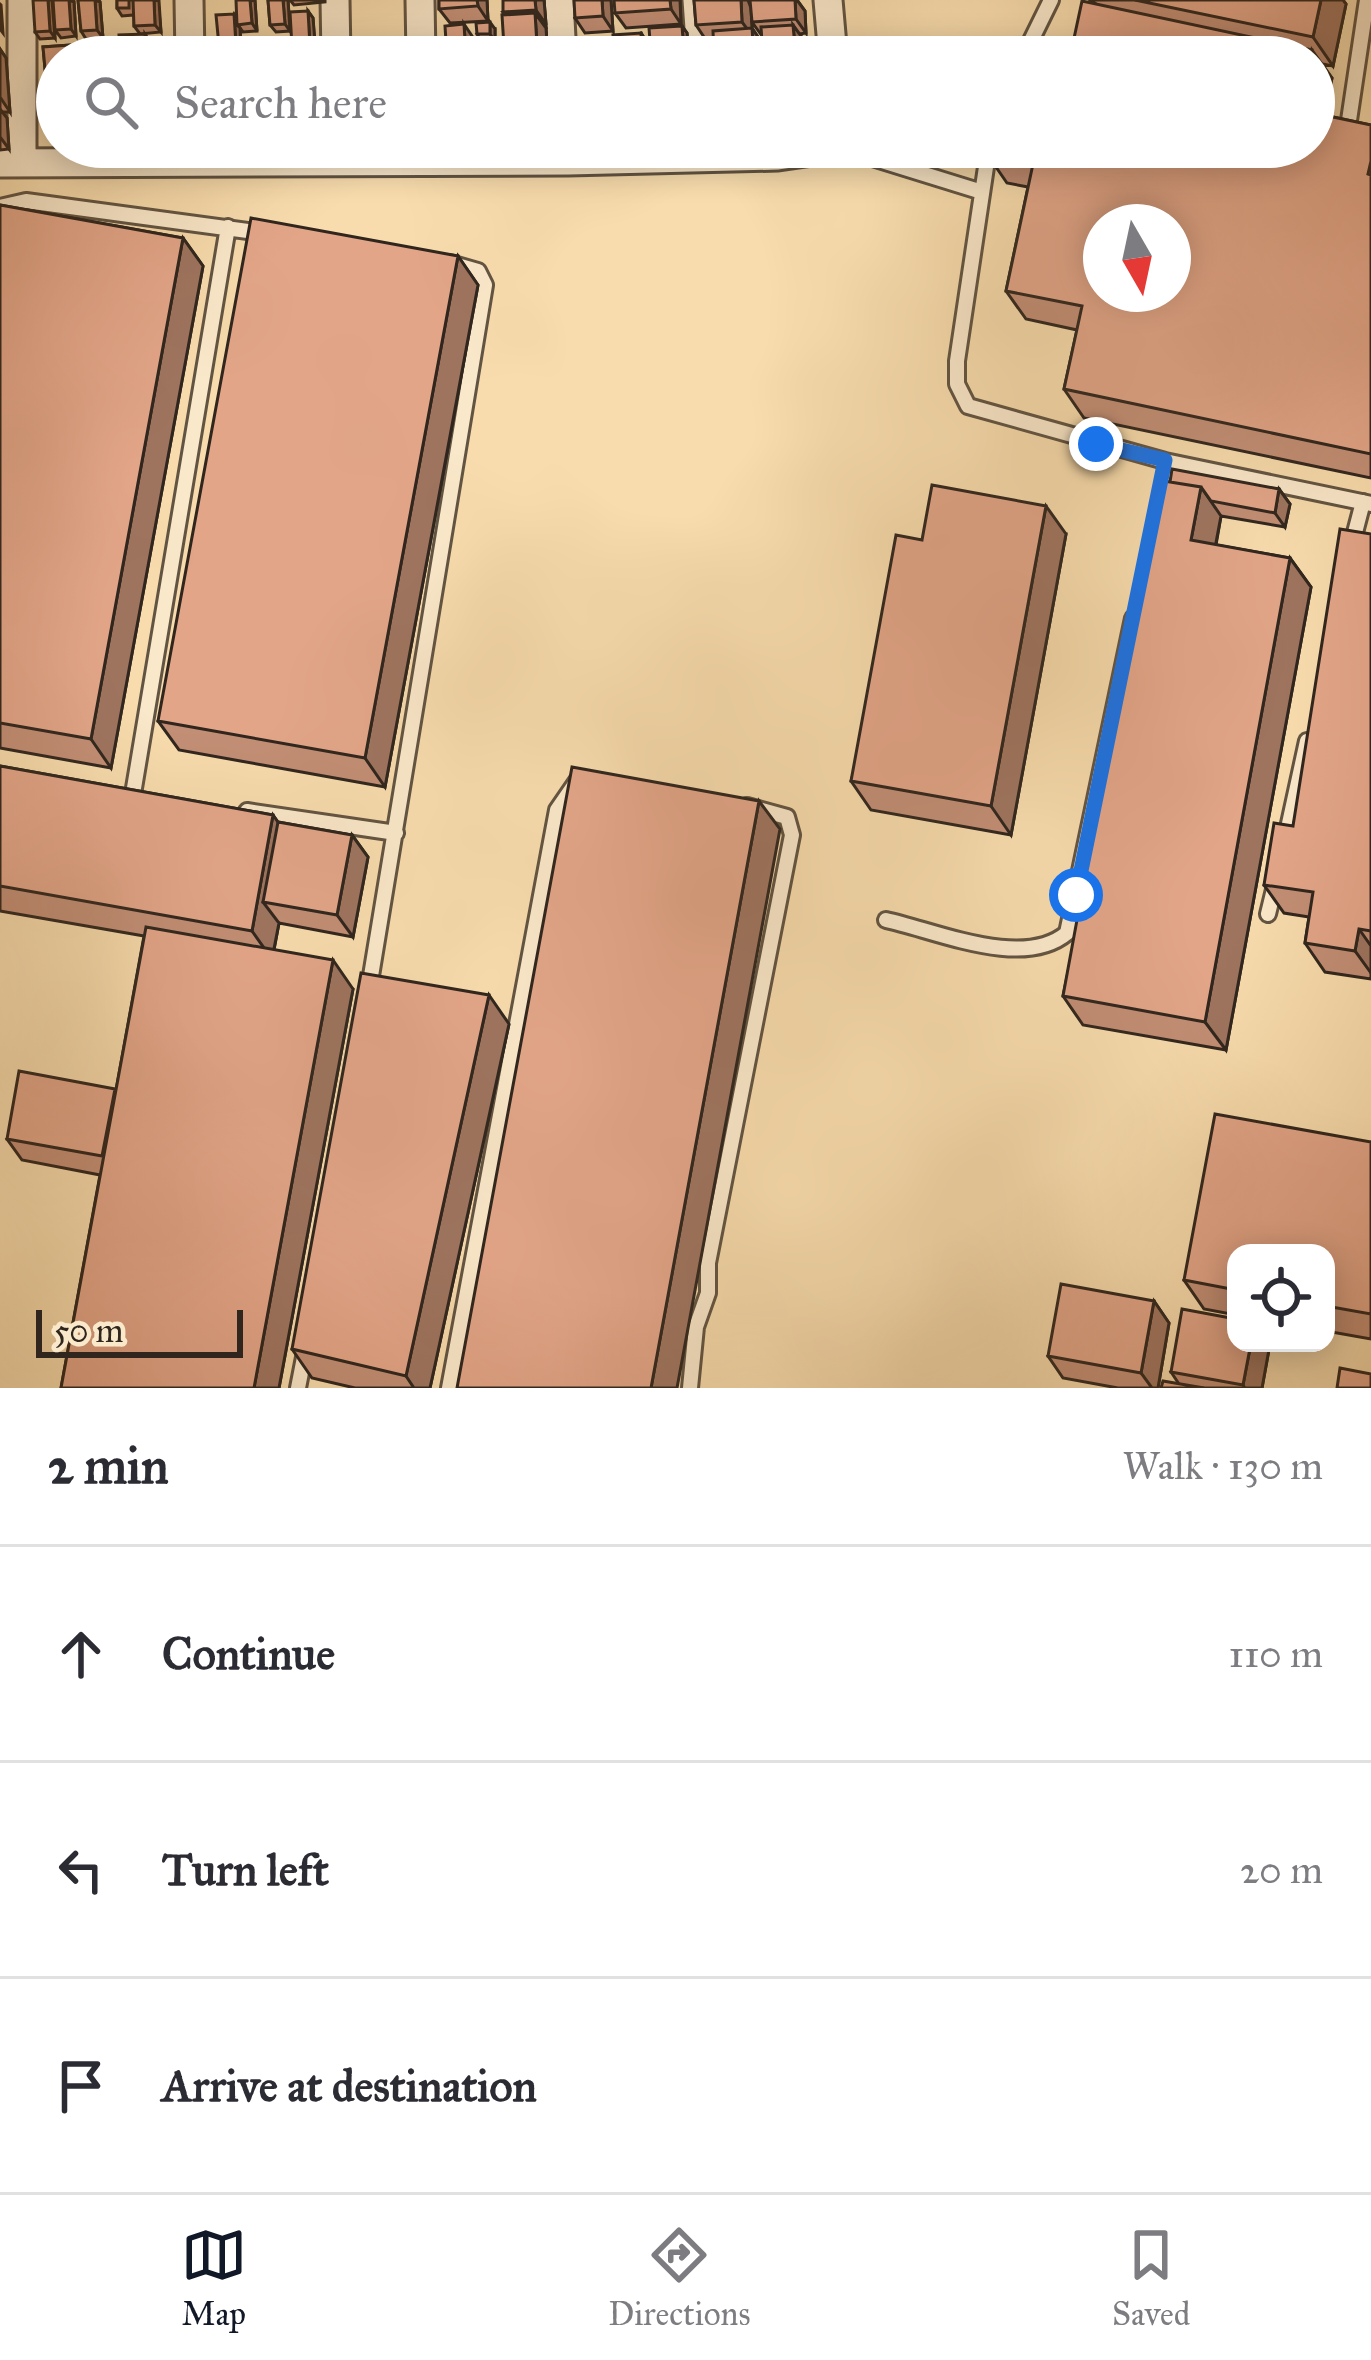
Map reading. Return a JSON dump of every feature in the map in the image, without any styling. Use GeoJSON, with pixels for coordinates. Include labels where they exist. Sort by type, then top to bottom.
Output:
{"type":"FeatureCollection","features":[{"type":"Feature","properties":{"kind":"street"},"geometry":{"type":"LineString","coordinates":[[11,163],[22,0]]}},
{"type":"Feature","properties":{"kind":"street"},"geometry":{"type":"LineString","coordinates":[[189,0],[190,36]]}},
{"type":"Feature","properties":{"kind":"street"},"geometry":{"type":"LineString","coordinates":[[335,0],[335,36]]}},
{"type":"Feature","properties":{"kind":"street"},"geometry":{"type":"LineString","coordinates":[[420,0],[421,36]]}},
{"type":"Feature","properties":{"kind":"street"},"geometry":{"type":"LineString","coordinates":[[559,0],[561,36]]}},
{"type":"Feature","properties":{"kind":"street"},"geometry":{"type":"LineString","coordinates":[[697,0],[700,36]]}},
{"type":"Feature","properties":{"kind":"street"},"geometry":{"type":"LineString","coordinates":[[828,0],[831,36]]}},
{"type":"Feature","properties":{"kind":"lane"},"geometry":{"type":"LineString","coordinates":[[1034,36],[1052,0]]}},
{"type":"Feature","properties":{"kind":"lane"},"geometry":{"type":"LineString","coordinates":[[1348,127],[1368,5]]}},
{"type":"Feature","properties":{"kind":"lane"},"geometry":{"type":"LineString","coordinates":[[905,168],[982,192]]}},
{"type":"Feature","properties":{"kind":"lane"},"geometry":{"type":"LineString","coordinates":[[986,168],[957,361],[957,385],[968,406],[1165,460],[1367,503],[1347,567]]}},
{"type":"Feature","properties":{"kind":"lane"},"geometry":{"type":"LineString","coordinates":[[0,206],[26,202],[276,235]]}},
{"type":"Feature","properties":{"kind":"lane"},"geometry":{"type":"LineString","coordinates":[[133,794],[228,227]]}},
{"type":"Feature","properties":{"kind":"lane"},"geometry":{"type":"LineString","coordinates":[[364,1016],[485,285],[478,271],[441,262]]}},
{"type":"Feature","properties":{"kind":"lane"},"geometry":{"type":"LineString","coordinates":[[1160,484],[1165,460]]}},
{"type":"Feature","properties":{"kind":"lane"},"geometry":{"type":"LineString","coordinates":[[886,920],[1020,949],[1046,947],[1067,933],[1137,598]]}},
{"type":"Feature","properties":{"kind":"lane"},"geometry":{"type":"LineString","coordinates":[[1268,914],[1310,729]]}},
{"type":"Feature","properties":{"kind":"lane"},"geometry":{"type":"LineString","coordinates":[[448,1388],[518,1038],[557,810],[574,780],[598,784]]}},
{"type":"Feature","properties":{"kind":"lane"},"geometry":{"type":"LineString","coordinates":[[111,790],[155,797]]}},
{"type":"Feature","properties":{"kind":"lane"},"geometry":{"type":"LineString","coordinates":[[690,1388],[696,1327],[708,1293],[708,1263],[792,835],[787,817],[739,805]]}},
{"type":"Feature","properties":{"kind":"lane"},"geometry":{"type":"LineString","coordinates":[[221,807],[396,833]]}},
{"type":"Feature","properties":{"kind":"lane"},"geometry":{"type":"LineString","coordinates":[[298,1388],[308,1335]]}},
{"type":"Feature","properties":{"kind":"building"},"geometry":{"type":"Polygon","coordinates":[[[33,0],[48,0],[50,31],[35,32],[33,0]]]}},
{"type":"Feature","properties":{"kind":"building"},"geometry":{"type":"Polygon","coordinates":[[[53,0],[69,0],[71,29],[55,30],[53,0]]]}},
{"type":"Feature","properties":{"kind":"building"},"geometry":{"type":"Polygon","coordinates":[[[78,0],[95,0],[97,30],[81,31],[78,0]]]}},
{"type":"Feature","properties":{"kind":"building"},"geometry":{"type":"Polygon","coordinates":[[[117,0],[129,0],[129,8],[117,8],[117,0]]]}},
{"type":"Feature","properties":{"kind":"building"},"geometry":{"type":"Polygon","coordinates":[[[133,0],[154,0],[155,25],[134,26],[133,0]]]}},
{"type":"Feature","properties":{"kind":"building"},"geometry":{"type":"Polygon","coordinates":[[[236,0],[250,0],[252,23],[237,25],[236,0]]]}},
{"type":"Feature","properties":{"kind":"building"},"geometry":{"type":"Polygon","coordinates":[[[268,0],[283,0],[285,24],[270,25],[268,0]]]}},
{"type":"Feature","properties":{"kind":"building"},"geometry":{"type":"Polygon","coordinates":[[[439,0],[477,0],[478,6],[439,9],[439,0]]]}},
{"type":"Feature","properties":{"kind":"building"},"geometry":{"type":"Polygon","coordinates":[[[503,0],[535,0],[536,10],[503,12],[503,0]]]}},
{"type":"Feature","properties":{"kind":"building"},"geometry":{"type":"Polygon","coordinates":[[[574,0],[602,0],[603,16],[575,18],[574,0]]]}},
{"type":"Feature","properties":{"kind":"building"},"geometry":{"type":"Polygon","coordinates":[[[614,0],[670,0],[671,9],[615,13],[614,0]]]}},
{"type":"Feature","properties":{"kind":"building"},"geometry":{"type":"Polygon","coordinates":[[[694,0],[741,0],[742,22],[696,25],[694,0]]]}},
{"type":"Feature","properties":{"kind":"building"},"geometry":{"type":"Polygon","coordinates":[[[750,0],[795,0],[796,19],[752,22],[750,0]]]}},
{"type":"Feature","properties":{"kind":"building"},"geometry":{"type":"Polygon","coordinates":[[[1135,0],[1321,0],[1313,36],[1135,0]]]}},
{"type":"Feature","properties":{"kind":"building"},"geometry":{"type":"Polygon","coordinates":[[[1082,1],[1246,36],[1074,36],[1082,1]]]}},
{"type":"Feature","properties":{"kind":"building"},"geometry":{"type":"Polygon","coordinates":[[[308,11],[309,36],[291,36],[290,12],[308,11]]]}},
{"type":"Feature","properties":{"kind":"building"},"geometry":{"type":"Polygon","coordinates":[[[535,13],[536,36],[503,36],[502,15],[535,13]]]}},
{"type":"Feature","properties":{"kind":"building"},"geometry":{"type":"Polygon","coordinates":[[[234,14],[235,36],[218,36],[216,15],[234,14]]]}},
{"type":"Feature","properties":{"kind":"building"},"geometry":{"type":"Polygon","coordinates":[[[490,22],[490,34],[477,34],[476,23],[490,22]]]}},
{"type":"Feature","properties":{"kind":"building"},"geometry":{"type":"Polygon","coordinates":[[[464,24],[465,36],[446,36],[445,26],[464,24]]]}},
{"type":"Feature","properties":{"kind":"building"},"geometry":{"type":"Polygon","coordinates":[[[793,25],[794,36],[762,36],[761,27],[793,25]]]}},
{"type":"Feature","properties":{"kind":"building"},"geometry":{"type":"Polygon","coordinates":[[[682,26],[683,36],[650,36],[649,28],[682,26]]]}},
{"type":"Feature","properties":{"kind":"building"},"geometry":{"type":"Polygon","coordinates":[[[752,28],[753,36],[713,36],[713,31],[752,28]]]}},
{"type":"Feature","properties":{"kind":"building"},"geometry":{"type":"Polygon","coordinates":[[[1335,117],[1371,125],[1371,454],[1064,389],[1082,306],[1006,291],[1032,168],[1335,168],[1335,117]]]}},
{"type":"Feature","properties":{"kind":"building"},"geometry":{"type":"Polygon","coordinates":[[[0,205],[183,238],[91,739],[0,723],[0,205]]]}},
{"type":"Feature","properties":{"kind":"building"},"geometry":{"type":"Polygon","coordinates":[[[251,218],[458,256],[365,758],[158,721],[251,218]]]}},
{"type":"Feature","properties":{"kind":"building"},"geometry":{"type":"Polygon","coordinates":[[[1172,469],[1279,489],[1275,513],[1211,501],[1201,487],[1170,482],[1172,469]]]}},
{"type":"Feature","properties":{"kind":"building"},"geometry":{"type":"Polygon","coordinates":[[[1158,480],[1201,487],[1191,540],[1290,558],[1205,1022],[1063,996],[1158,480]]]}},
{"type":"Feature","properties":{"kind":"building"},"geometry":{"type":"Polygon","coordinates":[[[932,485],[1046,506],[991,806],[851,781],[896,535],[922,540],[932,485]]]}},
{"type":"Feature","properties":{"kind":"building"},"geometry":{"type":"Polygon","coordinates":[[[1340,529],[1371,534],[1371,931],[1359,929],[1355,951],[1305,943],[1313,892],[1264,885],[1274,823],[1293,826],[1340,529]]]}},
{"type":"Feature","properties":{"kind":"building"},"geometry":{"type":"Polygon","coordinates":[[[0,766],[273,815],[252,931],[0,886],[0,766]]]}},
{"type":"Feature","properties":{"kind":"building"},"geometry":{"type":"Polygon","coordinates":[[[572,767],[759,801],[651,1388],[457,1388],[572,767]]]}},
{"type":"Feature","properties":{"kind":"building"},"geometry":{"type":"Polygon","coordinates":[[[278,822],[352,835],[337,915],[263,902],[278,822]]]}},
{"type":"Feature","properties":{"kind":"building"},"geometry":{"type":"Polygon","coordinates":[[[146,927],[333,960],[254,1388],[61,1388],[146,927]]]}},
{"type":"Feature","properties":{"kind":"building"},"geometry":{"type":"Polygon","coordinates":[[[361,973],[489,995],[406,1376],[292,1349],[361,973]]]}},
{"type":"Feature","properties":{"kind":"building"},"geometry":{"type":"Polygon","coordinates":[[[19,1071],[115,1089],[102,1156],[7,1139],[19,1071]]]}},
{"type":"Feature","properties":{"kind":"building"},"geometry":{"type":"Polygon","coordinates":[[[1215,1114],[1371,1142],[1371,1314],[1335,1308],[1335,1244],[1227,1244],[1227,1288],[1184,1280],[1215,1114]]]}},
{"type":"Feature","properties":{"kind":"building"},"geometry":{"type":"Polygon","coordinates":[[[1061,1284],[1154,1301],[1141,1373],[1048,1356],[1061,1284]]]}},
{"type":"Feature","properties":{"kind":"building"},"geometry":{"type":"Polygon","coordinates":[[[1182,1309],[1227,1317],[1227,1352],[1249,1352],[1243,1385],[1171,1372],[1182,1309]]]}},
{"type":"Feature","properties":{"kind":"building"},"geometry":{"type":"Polygon","coordinates":[[[1340,1368],[1371,1374],[1371,1388],[1337,1388],[1340,1368]]]}},
{"type":"Feature","properties":{"kind":"building"},"geometry":{"type":"Polygon","coordinates":[[[1163,1381],[1204,1388],[1161,1388],[1163,1381]]]}},
{"type":"Feature","properties":{"kind":"route"},"geometry":{"type":"LineString","coordinates":[[1076,895],[1165,460],[1096,444]]}}]}
